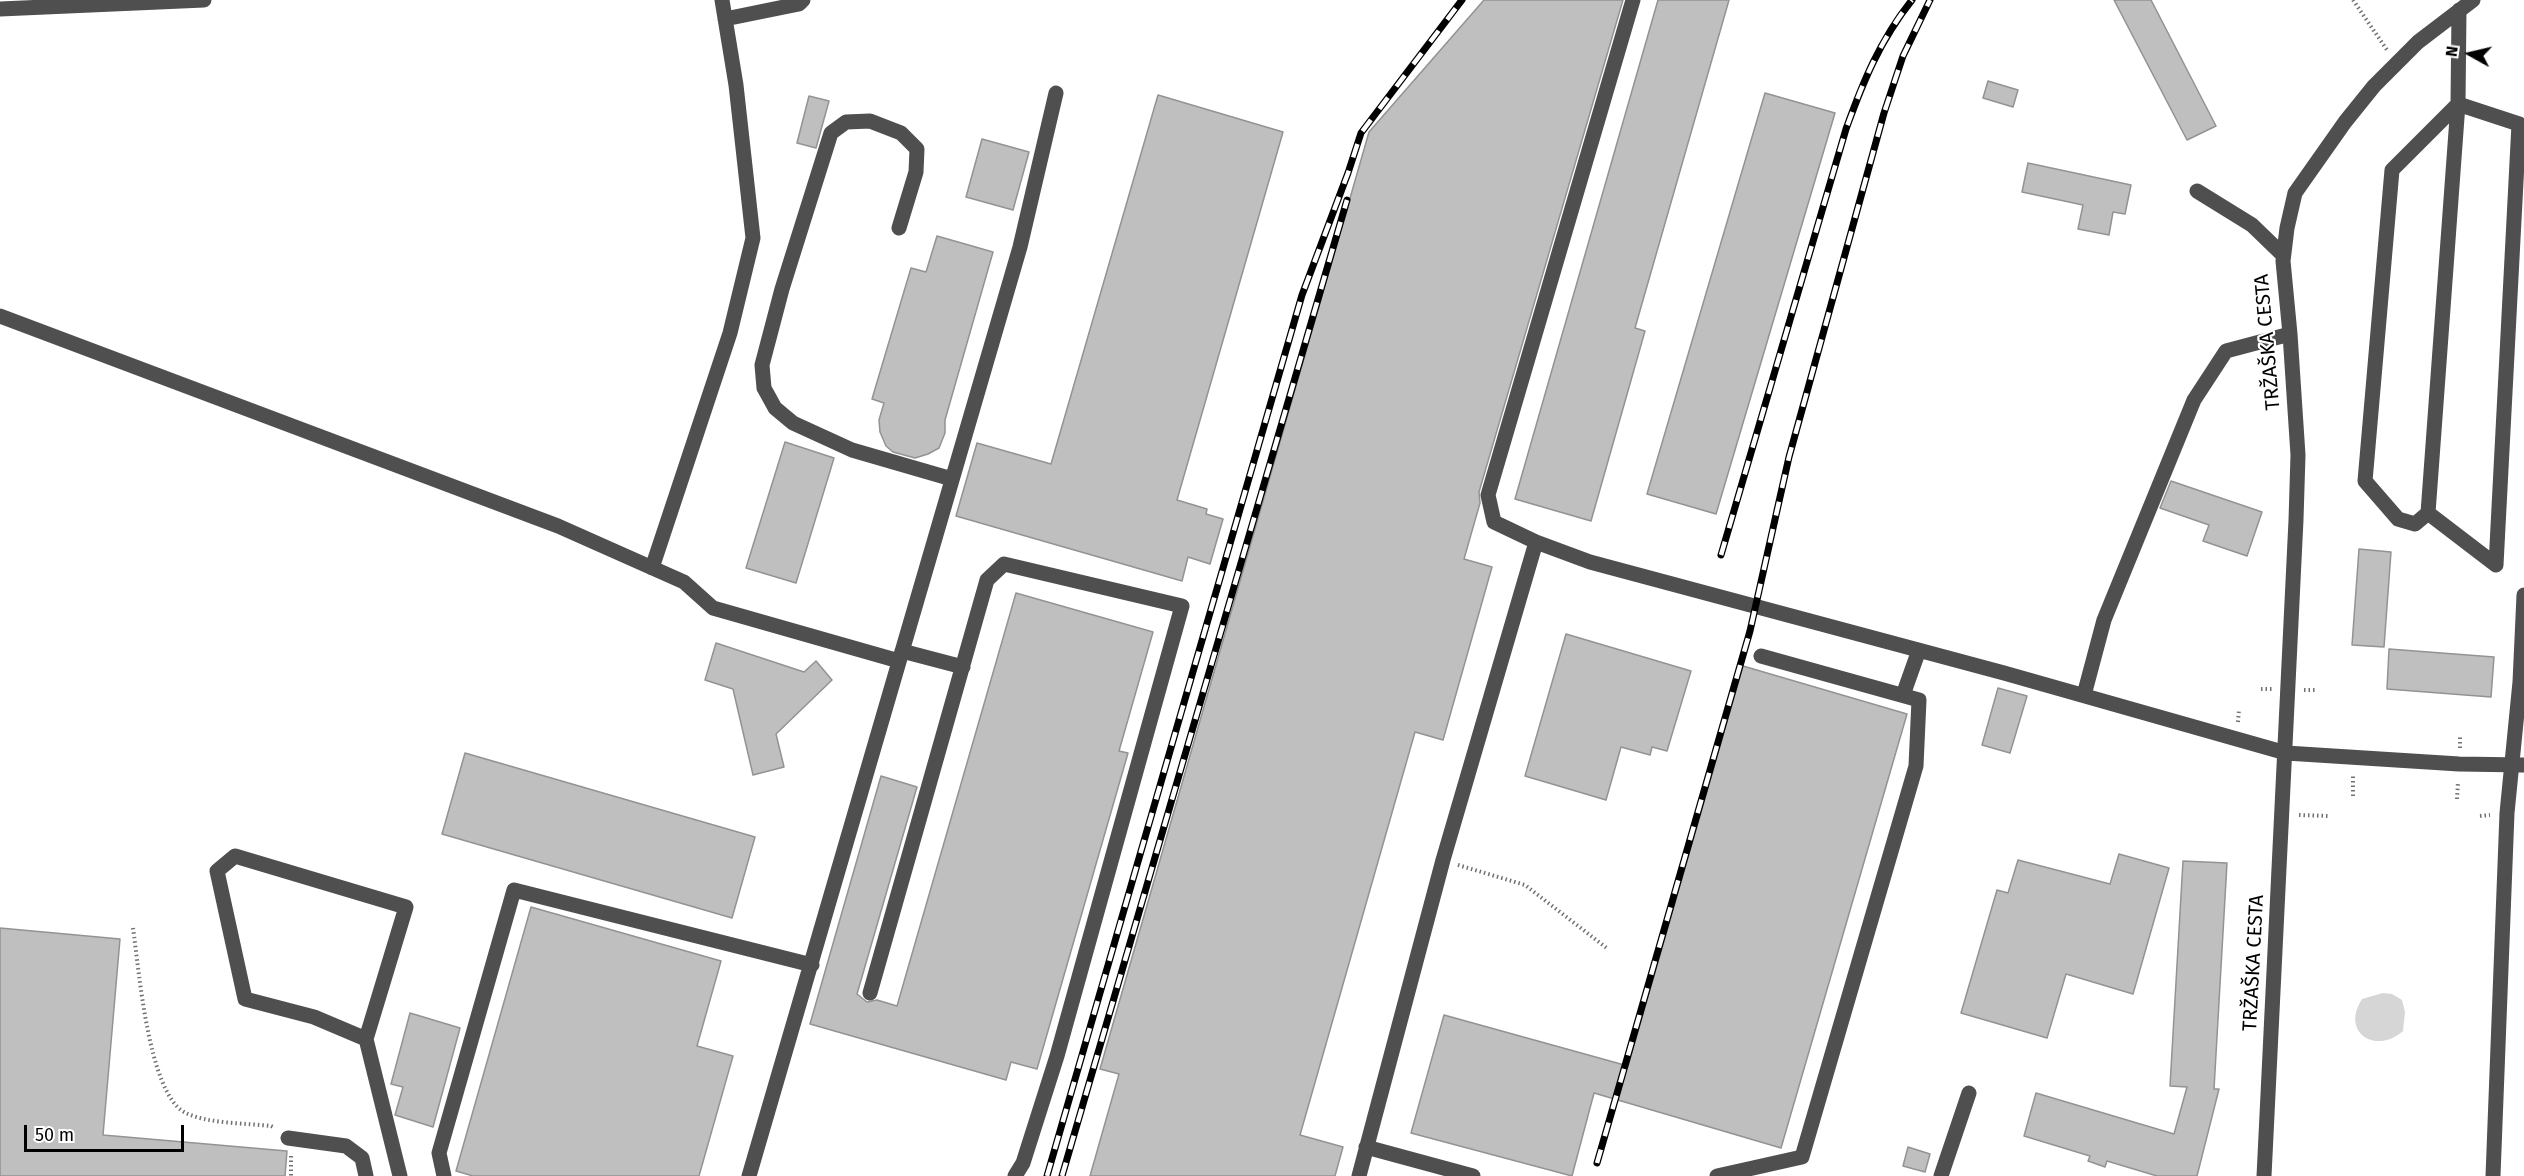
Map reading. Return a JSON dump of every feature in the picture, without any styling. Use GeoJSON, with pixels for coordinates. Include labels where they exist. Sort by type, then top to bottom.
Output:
{"type":"FeatureCollection","features":[{"type":"Feature","properties":{"kind":"street"},"geometry":{"type":"LineString","coordinates":[[0,9],[204,0]]}},
{"type":"Feature","properties":{"kind":"street"},"geometry":{"type":"LineString","coordinates":[[652,568],[730,333],[753,238],[736,85],[723,0]]}},
{"type":"Feature","properties":{"kind":"street"},"geometry":{"type":"LineString","coordinates":[[725,19],[799,4],[803,0]]}},
{"type":"Feature","properties":{"kind":"street"},"geometry":{"type":"LineString","coordinates":[[1633,0],[1488,495],[1494,522],[1536,542],[1590,562],[2084,695],[2286,753],[2517,765]]}},
{"type":"Feature","properties":{"kind":"street","name":"TRŽAŠKA CESTA"},"geometry":{"type":"LineString","coordinates":[[2264,1176],[2286,753],[2298,455],[2283,255],[2286,228],[2295,193],[2345,122],[2374,86],[2418,42],[2473,0]]}},
{"type":"Feature","properties":{"kind":"street"},"geometry":{"type":"LineString","coordinates":[[2458,104],[2392,170],[2365,481],[2398,519],[2415,524],[2428,513],[2458,104],[2459,10]]}},
{"type":"Feature","properties":{"kind":"street"},"geometry":{"type":"LineString","coordinates":[[749,1176],[1020,247],[1056,93]]}},
{"type":"Feature","properties":{"kind":"street"},"geometry":{"type":"LineString","coordinates":[[2428,513],[2496,565],[2519,124],[2458,104]]}},
{"type":"Feature","properties":{"kind":"street"},"geometry":{"type":"LineString","coordinates":[[899,228],[916,172],[917,149],[901,133],[870,121],[846,122],[831,133],[782,289],[762,365],[764,388],[775,408],[793,423],[852,450],[952,479]]}},
{"type":"Feature","properties":{"kind":"street"},"geometry":{"type":"LineString","coordinates":[[2196,191],[2252,225],[2283,255]]}},
{"type":"Feature","properties":{"kind":"street"},"geometry":{"type":"LineString","coordinates":[[0,316],[558,526],[684,582],[713,608],[900,656],[963,667]]}},
{"type":"Feature","properties":{"kind":"street"},"geometry":{"type":"LineString","coordinates":[[2084,695],[2104,620],[2194,400],[2226,351],[2290,334]]}},
{"type":"Feature","properties":{"kind":"street"},"geometry":{"type":"LineString","coordinates":[[1359,1176],[1443,860],[1536,542]]}},
{"type":"Feature","properties":{"kind":"street"},"geometry":{"type":"LineString","coordinates":[[870,993],[987,580],[1004,564],[1182,606],[1057,1056],[1023,1163],[1015,1176]]}},
{"type":"Feature","properties":{"kind":"street"},"geometry":{"type":"LineString","coordinates":[[2493,1176],[2517,765],[2524,595]]}},
{"type":"Feature","properties":{"kind":"street"},"geometry":{"type":"LineString","coordinates":[[1903,695],[1919,650]]}},
{"type":"Feature","properties":{"kind":"street"},"geometry":{"type":"LineString","coordinates":[[1717,1176],[1802,1157],[1916,766],[1919,700],[1761,656]]}},
{"type":"Feature","properties":{"kind":"street"},"geometry":{"type":"LineString","coordinates":[[366,1039],[314,1017],[245,999],[217,871],[236,856],[406,907],[366,1039],[400,1176]]}},
{"type":"Feature","properties":{"kind":"street"},"geometry":{"type":"LineString","coordinates":[[444,1176],[439,1153],[514,890],[812,965]]}},
{"type":"Feature","properties":{"kind":"street"},"geometry":{"type":"LineString","coordinates":[[1941,1176],[1969,1093]]}},
{"type":"Feature","properties":{"kind":"street"},"geometry":{"type":"LineString","coordinates":[[288,1138],[346,1146],[362,1158],[366,1176]]}},
{"type":"Feature","properties":{"kind":"street"},"geometry":{"type":"LineString","coordinates":[[1366,1147],[1473,1176]]}},
{"type":"Feature","properties":{"kind":"path"},"geometry":{"type":"LineString","coordinates":[[2353,0],[2396,63]]}},
{"type":"Feature","properties":{"kind":"path"},"geometry":{"type":"LineString","coordinates":[[1443,860],[1524,885],[1608,949]]}},
{"type":"Feature","properties":{"kind":"path"},"geometry":{"type":"LineString","coordinates":[[133,928],[153,1057],[166,1090],[183,1111],[205,1119],[271,1126],[288,1138],[292,1164],[291,1176]]}},
{"type":"Feature","properties":{"kind":"shaded area"},"geometry":{"type":"Polygon","coordinates":[[[2383,993],[2392,994],[2402,1000],[2405,1012],[2403,1031],[2393,1038],[2382,1041],[2372,1040],[2364,1037],[2358,1030],[2355,1022],[2356,1011],[2362,999],[2383,993]]]}},
{"type":"Feature","properties":{"kind":"building"},"geometry":{"type":"Polygon","coordinates":[[[1484,0],[1623,0],[1479,492],[1480,503],[1464,559],[1492,567],[1443,740],[1415,732],[1300,1135],[1343,1147],[1335,1176],[1090,1176],[1119,1074],[1100,1069],[1369,132],[1484,0]]]}},
{"type":"Feature","properties":{"kind":"building"},"geometry":{"type":"Polygon","coordinates":[[[1658,0],[1729,0],[1635,328],[1645,331],[1591,521],[1515,499],[1658,0]]]}},
{"type":"Feature","properties":{"kind":"building"},"geometry":{"type":"Polygon","coordinates":[[[2114,0],[2151,0],[2216,126],[2187,140],[2114,0]]]}},
{"type":"Feature","properties":{"kind":"building"},"geometry":{"type":"Polygon","coordinates":[[[1988,81],[2018,90],[2013,107],[1983,98],[1988,81]]]}},
{"type":"Feature","properties":{"kind":"building"},"geometry":{"type":"Polygon","coordinates":[[[1765,93],[1835,113],[1716,514],[1647,494],[1765,93]]]}},
{"type":"Feature","properties":{"kind":"building"},"geometry":{"type":"Polygon","coordinates":[[[1158,95],[1283,132],[1177,500],[1207,509],[1206,514],[1223,519],[1210,564],[1188,557],[1182,581],[956,516],[977,443],[1051,464],[1158,95]]]}},
{"type":"Feature","properties":{"kind":"building"},"geometry":{"type":"Polygon","coordinates":[[[809,96],[829,101],[816,148],[797,143],[809,96]]]}},
{"type":"Feature","properties":{"kind":"building"},"geometry":{"type":"Polygon","coordinates":[[[982,139],[1029,152],[1013,210],[966,197],[982,139]]]}},
{"type":"Feature","properties":{"kind":"building"},"geometry":{"type":"Polygon","coordinates":[[[2028,163],[2131,185],[2125,214],[2113,212],[2109,235],[2078,229],[2083,205],[2022,192],[2028,163]]]}},
{"type":"Feature","properties":{"kind":"building"},"geometry":{"type":"Polygon","coordinates":[[[937,236],[993,252],[945,420],[945,433],[939,448],[915,458],[893,452],[886,446],[880,432],[879,420],[884,403],[872,399],[911,268],[926,272],[937,236]]]}},
{"type":"Feature","properties":{"kind":"building"},"geometry":{"type":"Polygon","coordinates":[[[785,442],[834,458],[796,583],[746,568],[785,442]]]}},
{"type":"Feature","properties":{"kind":"building"},"geometry":{"type":"Polygon","coordinates":[[[2171,481],[2262,512],[2247,556],[2203,541],[2209,525],[2160,508],[2171,481]]]}},
{"type":"Feature","properties":{"kind":"building"},"geometry":{"type":"Polygon","coordinates":[[[2359,549],[2391,552],[2384,647],[2352,645],[2359,549]]]}},
{"type":"Feature","properties":{"kind":"building"},"geometry":{"type":"Polygon","coordinates":[[[1016,593],[1153,632],[1119,751],[1128,753],[1037,1069],[1011,1062],[1006,1080],[810,1024],[881,776],[917,787],[857,994],[867,1002],[877,1000],[897,1006],[1016,593]]]}},
{"type":"Feature","properties":{"kind":"building"},"geometry":{"type":"Polygon","coordinates":[[[1566,634],[1691,671],[1667,751],[1652,747],[1650,755],[1621,747],[1606,800],[1525,776],[1566,634]]]}},
{"type":"Feature","properties":{"kind":"building"},"geometry":{"type":"Polygon","coordinates":[[[716,643],[804,672],[816,661],[832,680],[776,734],[784,767],[753,775],[733,689],[705,680],[716,643]]]}},
{"type":"Feature","properties":{"kind":"building"},"geometry":{"type":"Polygon","coordinates":[[[2389,649],[2494,657],[2491,697],[2387,689],[2389,649]]]}},
{"type":"Feature","properties":{"kind":"building"},"geometry":{"type":"Polygon","coordinates":[[[1743,666],[1907,714],[1781,1148],[1594,1093],[1572,1176],[1411,1133],[1444,1015],[1628,1066],[1743,666]]]}},
{"type":"Feature","properties":{"kind":"building"},"geometry":{"type":"Polygon","coordinates":[[[1998,688],[2027,696],[2010,753],[1982,745],[1998,688]]]}},
{"type":"Feature","properties":{"kind":"building"},"geometry":{"type":"Polygon","coordinates":[[[465,753],[755,837],[732,918],[442,834],[465,753]]]}},
{"type":"Feature","properties":{"kind":"building"},"geometry":{"type":"Polygon","coordinates":[[[2119,854],[2169,868],[2133,994],[2066,974],[2047,1038],[1961,1013],[1997,890],[2008,893],[2018,860],[2110,884],[2119,854]]]}},
{"type":"Feature","properties":{"kind":"building"},"geometry":{"type":"Polygon","coordinates":[[[2183,861],[2227,863],[2214,1089],[2219,1089],[2197,1176],[2157,1176],[2107,1161],[2105,1167],[2088,1161],[2090,1156],[2024,1136],[2036,1093],[2174,1134],[2187,1087],[2170,1086],[2183,861]]]}},
{"type":"Feature","properties":{"kind":"building"},"geometry":{"type":"Polygon","coordinates":[[[531,907],[721,961],[697,1046],[733,1056],[699,1176],[473,1176],[456,1171],[531,907]]]}},
{"type":"Feature","properties":{"kind":"building"},"geometry":{"type":"Polygon","coordinates":[[[0,928],[120,939],[103,1135],[287,1151],[285,1176],[0,1176],[0,928]]]}},
{"type":"Feature","properties":{"kind":"building"},"geometry":{"type":"Polygon","coordinates":[[[410,1013],[460,1028],[433,1127],[395,1115],[403,1087],[391,1084],[410,1013]]]}},
{"type":"Feature","properties":{"kind":"building"},"geometry":{"type":"Polygon","coordinates":[[[1908,1147],[1930,1154],[1925,1172],[1903,1166],[1908,1147]]]}},
{"type":"Feature","properties":{"kind":"railway"},"geometry":{"type":"LineString","coordinates":[[1047,1176],[1302,295],[1361,133],[1462,0]]}},
{"type":"Feature","properties":{"kind":"railway"},"geometry":{"type":"LineString","coordinates":[[1721,555],[1846,129],[1873,62],[1891,30],[1912,0]]}},
{"type":"Feature","properties":{"kind":"railway"},"geometry":{"type":"LineString","coordinates":[[1597,1163],[1750,631],[1789,457],[1884,113],[1903,56],[1930,0]]}},
{"type":"Feature","properties":{"kind":"railway"},"geometry":{"type":"LineString","coordinates":[[1062,1176],[1347,200]]}}]}
